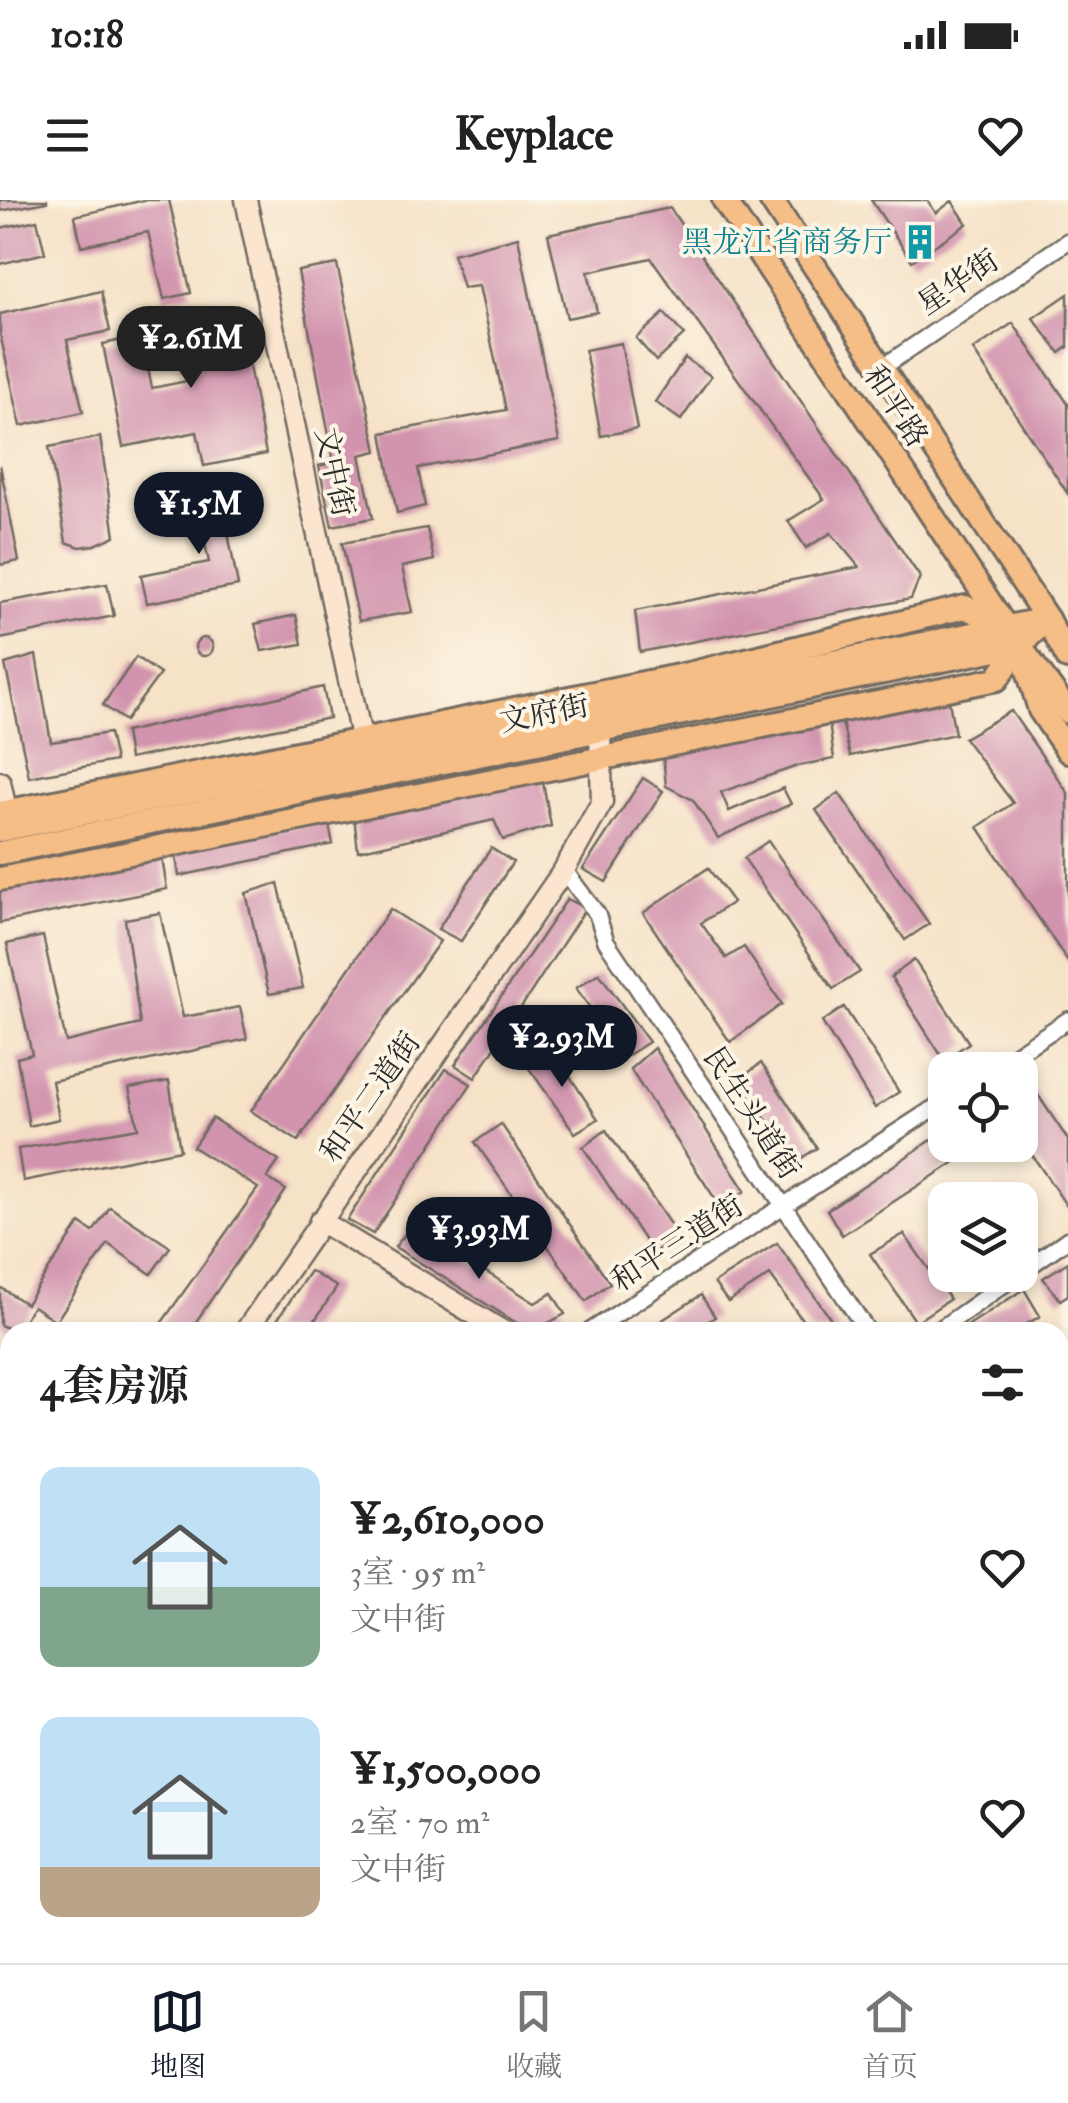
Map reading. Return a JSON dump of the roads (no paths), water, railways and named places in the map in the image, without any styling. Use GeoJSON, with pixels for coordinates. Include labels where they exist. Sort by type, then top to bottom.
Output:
{"type":"FeatureCollection","features":[{"type":"Feature","properties":{"kind":"main road","name":"和平路"},"geometry":{"type":"LineString","coordinates":[[724,200],[1068,712]]}},
{"type":"Feature","properties":{"kind":"main road","name":"和平路"},"geometry":{"type":"LineString","coordinates":[[771,200],[1060,640]]}},
{"type":"Feature","properties":{"kind":"main road","name":"文府街"},"geometry":{"type":"LineString","coordinates":[[0,853],[600,733],[1013,635]]}},
{"type":"Feature","properties":{"kind":"main road","name":"文府街"},"geometry":{"type":"LineString","coordinates":[[4,820],[364,748],[1013,635],[1060,640]]}},
{"type":"Feature","properties":{"kind":"main road","name":"和平路"},"geometry":{"type":"LineString","coordinates":[[1013,635],[1040,710],[1068,751]]}},
{"type":"Feature","properties":{"kind":"main road"},"geometry":{"type":"LineString","coordinates":[[0,878],[997,678],[1013,635]]}},
{"type":"Feature","properties":{"kind":"street","name":"文中街"},"geometry":{"type":"LineString","coordinates":[[246,200],[364,748]]}},
{"type":"Feature","properties":{"kind":"street","name":"星华街"},"geometry":{"type":"LineString","coordinates":[[880,369],[1068,241]]}},
{"type":"Feature","properties":{"kind":"street","name":"和平二道街"},"geometry":{"type":"LineString","coordinates":[[252,1322],[564,870],[602,802],[600,733]]}},
{"type":"Feature","properties":{"kind":"street"},"geometry":{"type":"LineString","coordinates":[[0,782],[4,820]]}},
{"type":"Feature","properties":{"kind":"street","name":"民生头道街"},"geometry":{"type":"LineString","coordinates":[[564,870],[597,914],[606,941],[861,1322]]}},
{"type":"Feature","properties":{"kind":"street"},"geometry":{"type":"LineString","coordinates":[[1019,1052],[1068,1020]]}},
{"type":"Feature","properties":{"kind":"street","name":"和平三道街"},"geometry":{"type":"LineString","coordinates":[[605,1322],[928,1111]]}},
{"type":"Feature","properties":{"kind":"street"},"geometry":{"type":"LineString","coordinates":[[320,1220],[488,1322]]}},
{"type":"Feature","properties":{"kind":"street"},"geometry":{"type":"LineString","coordinates":[[1038,1260],[1068,1239]]}},
{"type":"Feature","properties":{"kind":"street"},"geometry":{"type":"LineString","coordinates":[[950,1322],[993,1292]]}},
{"type":"Feature","properties":{"kind":"place","name":"黑龙江省商务厅"},"geometry":{"type":"Point","coordinates":[920,242]}}]}
